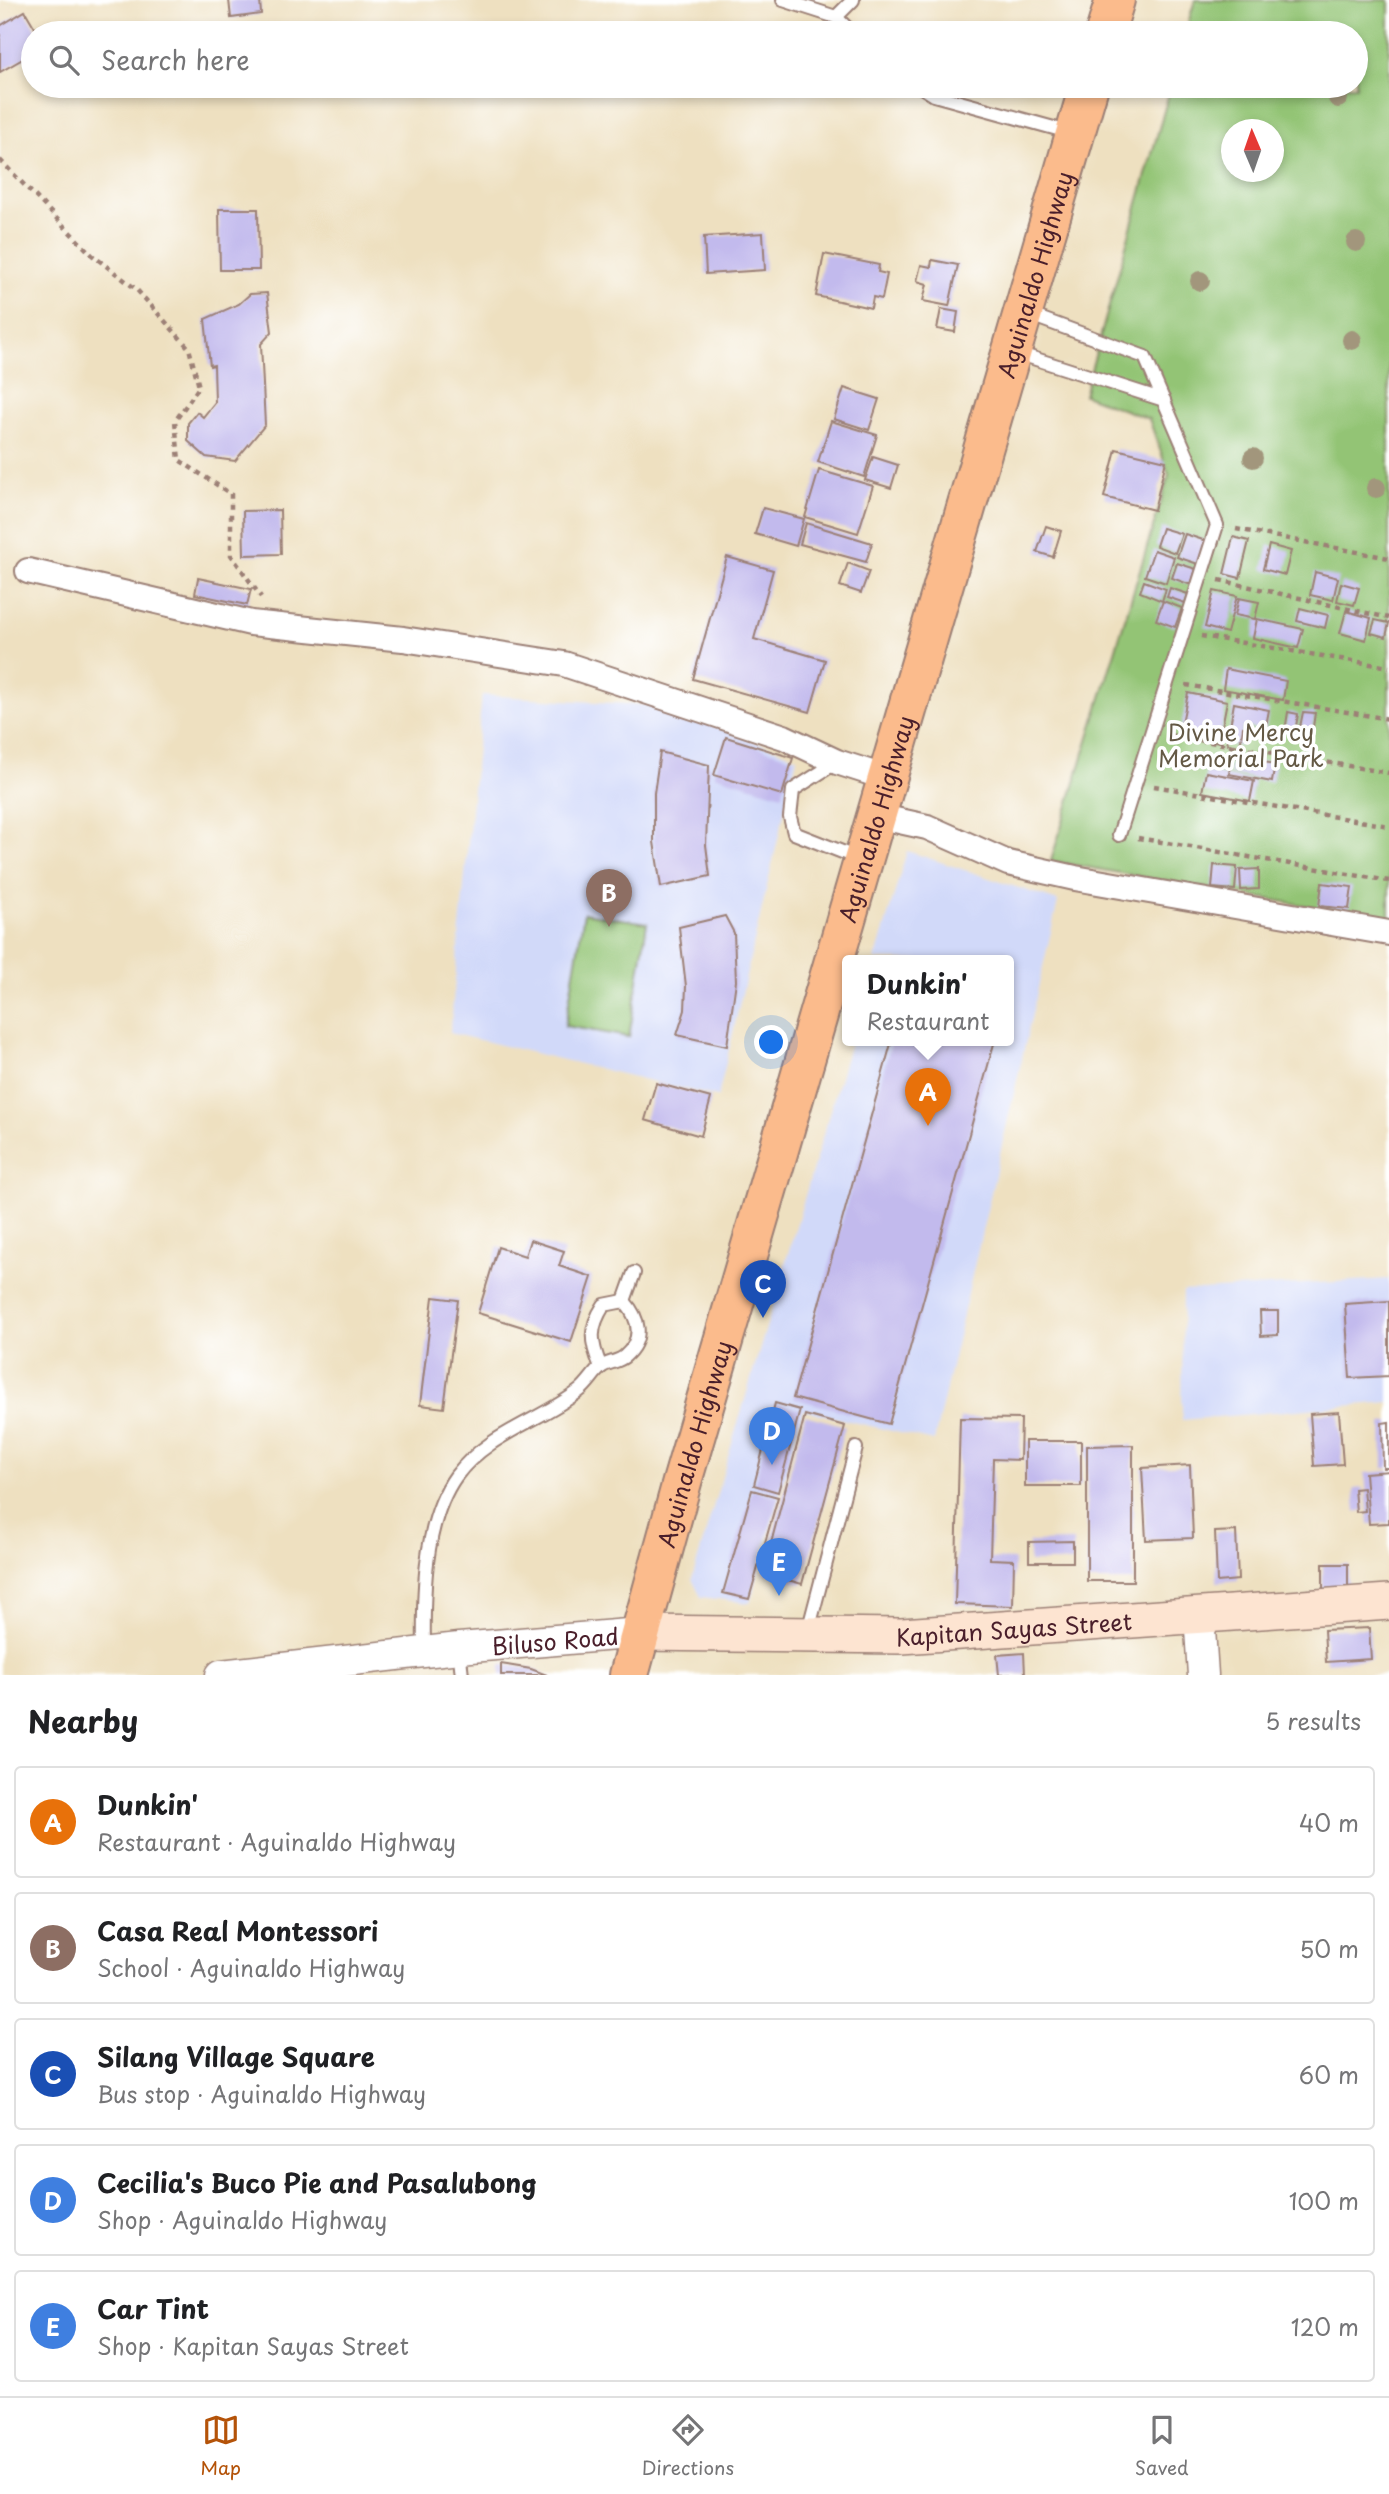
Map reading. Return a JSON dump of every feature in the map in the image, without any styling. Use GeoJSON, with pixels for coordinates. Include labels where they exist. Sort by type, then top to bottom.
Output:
{"type":"FeatureCollection","features":[{"type":"Feature","properties":{"kind":"main road"},"geometry":{"type":"LineString","coordinates":[[1109,21],[1115,0]]}},
{"type":"Feature","properties":{"kind":"main road","name":"Aguinaldo Highway"},"geometry":{"type":"LineString","coordinates":[[629,1675],[863,860],[1086,98]]}},
{"type":"Feature","properties":{"kind":"main road","name":"Kapitan Sayas Street"},"geometry":{"type":"LineString","coordinates":[[640,1633],[902,1636],[1389,1602]]}},
{"type":"Feature","properties":{"kind":"street"},"geometry":{"type":"LineString","coordinates":[[28,571],[251,623],[403,639],[564,664],[784,737],[837,762],[887,778]]}},
{"type":"Feature","properties":{"kind":"street"},"geometry":{"type":"LineString","coordinates":[[877,816],[927,827],[1008,863],[1075,878],[1389,933]]}},
{"type":"Feature","properties":{"kind":"street"},"geometry":{"type":"LineString","coordinates":[[1199,1614],[1203,1675]]}},
{"type":"Feature","properties":{"kind":"street","name":"Biluso Road"},"geometry":{"type":"LineString","coordinates":[[220,1675],[424,1653],[461,1662],[640,1633]]}},
{"type":"Feature","properties":{"kind":"lane"},"geometry":{"type":"LineString","coordinates":[[783,0],[836,17],[840,21]]}},
{"type":"Feature","properties":{"kind":"lane"},"geometry":{"type":"LineString","coordinates":[[836,17],[853,0]]}},
{"type":"Feature","properties":{"kind":"lane"},"geometry":{"type":"LineString","coordinates":[[941,98],[1075,134]]}},
{"type":"Feature","properties":{"kind":"lane"},"geometry":{"type":"LineString","coordinates":[[1024,313],[1145,357],[1217,525],[1119,835]]}},
{"type":"Feature","properties":{"kind":"lane"},"geometry":{"type":"LineString","coordinates":[[1012,352],[1164,400]]}},
{"type":"Feature","properties":{"kind":"lane"},"geometry":{"type":"LineString","coordinates":[[837,762],[793,790],[790,817],[794,833],[863,860]]}},
{"type":"Feature","properties":{"kind":"lane"},"geometry":{"type":"LineString","coordinates":[[624,1300],[634,1273]]}},
{"type":"Feature","properties":{"kind":"lane"},"geometry":{"type":"LineString","coordinates":[[424,1653],[423,1625],[434,1529],[443,1500],[457,1475],[496,1440],[578,1392],[601,1367],[625,1356],[639,1331],[638,1316],[624,1300]]}},
{"type":"Feature","properties":{"kind":"lane"},"geometry":{"type":"LineString","coordinates":[[601,1367],[591,1343],[593,1323],[604,1305],[624,1300]]}},
{"type":"Feature","properties":{"kind":"lane"},"geometry":{"type":"LineString","coordinates":[[807,1635],[856,1448]]}},
{"type":"Feature","properties":{"kind":"path"},"geometry":{"type":"LineString","coordinates":[[0,160],[92,255],[136,289],[189,348],[199,387],[175,421],[179,460],[231,494],[231,555],[282,626]]}},
{"type":"Feature","properties":{"kind":"path"},"geometry":{"type":"LineString","coordinates":[[1217,525],[1389,558]]}},
{"type":"Feature","properties":{"kind":"path"},"geometry":{"type":"LineString","coordinates":[[1201,576],[1389,618]]}},
{"type":"Feature","properties":{"kind":"path"},"geometry":{"type":"LineString","coordinates":[[1183,632],[1389,667]]}},
{"type":"Feature","properties":{"kind":"path"},"geometry":{"type":"LineString","coordinates":[[1168,682],[1389,719]]}},
{"type":"Feature","properties":{"kind":"path"},"geometry":{"type":"LineString","coordinates":[[1152,732],[1389,774]]}},
{"type":"Feature","properties":{"kind":"path"},"geometry":{"type":"LineString","coordinates":[[1136,783],[1389,826]]}},
{"type":"Feature","properties":{"kind":"path"},"geometry":{"type":"LineString","coordinates":[[1119,835],[1389,881]]}},
{"type":"Feature","properties":{"kind":"shaded area"},"geometry":{"type":"Polygon","coordinates":[[[482,695],[661,706],[797,757],[718,1097],[450,1033],[482,695]]]}},
{"type":"Feature","properties":{"kind":"shaded area"},"geometry":{"type":"Polygon","coordinates":[[[907,851],[1058,901],[934,1441],[803,1410],[750,1603],[701,1597],[692,1579],[849,1046],[1014,1046],[1014,955],[876,955],[907,851]]]}},
{"type":"Feature","properties":{"kind":"shaded area"},"geometry":{"type":"Polygon","coordinates":[[[1389,1279],[1389,1402],[1182,1420],[1183,1291],[1389,1279]]]}},
{"type":"Feature","properties":{"kind":"green space","name":"Divine Mercy Memorial Park"},"geometry":{"type":"Polygon","coordinates":[[[1195,0],[1389,0],[1389,920],[1051,861],[1169,475],[1149,419],[1084,395],[1168,98],[1368,98],[1368,21],[1189,21],[1195,0]]]}},
{"type":"Feature","properties":{"kind":"green space"},"geometry":{"type":"Polygon","coordinates":[[[584,913],[647,923],[629,1037],[565,1026],[584,913]]]}},
{"type":"Feature","properties":{"kind":"building"},"geometry":{"type":"Polygon","coordinates":[[[229,0],[260,0],[261,14],[231,18],[229,0]]]}},
{"type":"Feature","properties":{"kind":"building"},"geometry":{"type":"Polygon","coordinates":[[[25,11],[31,21],[21,21],[21,60],[0,72],[0,26],[25,11]]]}},
{"type":"Feature","properties":{"kind":"building"},"geometry":{"type":"Polygon","coordinates":[[[219,209],[258,209],[259,270],[220,270],[219,209]]]}},
{"type":"Feature","properties":{"kind":"building"},"geometry":{"type":"Polygon","coordinates":[[[763,233],[765,270],[706,274],[704,237],[763,233]]]}},
{"type":"Feature","properties":{"kind":"building"},"geometry":{"type":"Polygon","coordinates":[[[824,254],[879,265],[878,272],[887,274],[882,299],[873,297],[871,308],[816,296],[824,254]]]}},
{"type":"Feature","properties":{"kind":"building"},"geometry":{"type":"Polygon","coordinates":[[[932,260],[958,265],[949,306],[923,301],[927,284],[917,281],[921,265],[931,267],[932,260]]]}},
{"type":"Feature","properties":{"kind":"building"},"geometry":{"type":"Polygon","coordinates":[[[267,293],[272,332],[261,344],[265,425],[235,461],[206,457],[188,441],[188,423],[197,412],[203,417],[215,402],[214,365],[210,366],[205,319],[239,304],[250,294],[267,293]]]}},
{"type":"Feature","properties":{"kind":"building"},"geometry":{"type":"Polygon","coordinates":[[[941,309],[958,312],[955,332],[937,329],[941,309]]]}},
{"type":"Feature","properties":{"kind":"building"},"geometry":{"type":"Polygon","coordinates":[[[844,388],[879,399],[869,430],[834,419],[844,388]]]}},
{"type":"Feature","properties":{"kind":"building"},"geometry":{"type":"Polygon","coordinates":[[[831,421],[877,435],[864,477],[818,462],[831,421]]]}},
{"type":"Feature","properties":{"kind":"building"},"geometry":{"type":"Polygon","coordinates":[[[1116,449],[1166,461],[1154,510],[1104,497],[1116,449]]]}},
{"type":"Feature","properties":{"kind":"building"},"geometry":{"type":"Polygon","coordinates":[[[873,457],[898,465],[891,488],[865,480],[873,457]]]}},
{"type":"Feature","properties":{"kind":"building"},"geometry":{"type":"Polygon","coordinates":[[[819,470],[873,486],[858,533],[805,517],[819,470]]]}},
{"type":"Feature","properties":{"kind":"building"},"geometry":{"type":"Polygon","coordinates":[[[763,508],[804,519],[796,546],[755,534],[763,508]]]}},
{"type":"Feature","properties":{"kind":"building"},"geometry":{"type":"Polygon","coordinates":[[[280,510],[281,554],[244,555],[243,511],[280,510]]]}},
{"type":"Feature","properties":{"kind":"building"},"geometry":{"type":"Polygon","coordinates":[[[806,523],[872,543],[866,562],[800,544],[806,523]]]}},
{"type":"Feature","properties":{"kind":"building"},"geometry":{"type":"Polygon","coordinates":[[[1046,526],[1061,531],[1053,557],[1037,552],[1046,526]]]}},
{"type":"Feature","properties":{"kind":"building"},"geometry":{"type":"Polygon","coordinates":[[[1162,528],[1182,534],[1175,553],[1156,546],[1162,528]]]}},
{"type":"Feature","properties":{"kind":"building"},"geometry":{"type":"Polygon","coordinates":[[[1185,534],[1206,541],[1198,564],[1177,557],[1185,534]]]}},
{"type":"Feature","properties":{"kind":"building"},"geometry":{"type":"Polygon","coordinates":[[[1233,537],[1249,541],[1240,578],[1224,574],[1233,537]]]}},
{"type":"Feature","properties":{"kind":"building"},"geometry":{"type":"Polygon","coordinates":[[[1269,545],[1291,551],[1285,575],[1263,569],[1269,545]]]}},
{"type":"Feature","properties":{"kind":"building"},"geometry":{"type":"Polygon","coordinates":[[[1154,550],[1174,557],[1166,583],[1145,576],[1154,550]]]}},
{"type":"Feature","properties":{"kind":"building"},"geometry":{"type":"Polygon","coordinates":[[[727,557],[773,570],[754,639],[825,660],[810,712],[693,679],[727,557]]]}},
{"type":"Feature","properties":{"kind":"building"},"geometry":{"type":"Polygon","coordinates":[[[848,563],[869,571],[861,593],[840,586],[848,563]]]}},
{"type":"Feature","properties":{"kind":"building"},"geometry":{"type":"Polygon","coordinates":[[[1177,563],[1196,569],[1191,585],[1172,578],[1177,563]]]}},
{"type":"Feature","properties":{"kind":"building"},"geometry":{"type":"Polygon","coordinates":[[[1315,572],[1338,578],[1333,600],[1310,595],[1315,572]]]}},
{"type":"Feature","properties":{"kind":"building"},"geometry":{"type":"Polygon","coordinates":[[[198,578],[251,589],[247,605],[195,594],[198,578]]]}},
{"type":"Feature","properties":{"kind":"building"},"geometry":{"type":"Polygon","coordinates":[[[1144,581],[1166,589],[1162,601],[1140,592],[1144,581]]]}},
{"type":"Feature","properties":{"kind":"building"},"geometry":{"type":"Polygon","coordinates":[[[1341,583],[1359,588],[1354,605],[1337,601],[1341,583]]]}},
{"type":"Feature","properties":{"kind":"building"},"geometry":{"type":"Polygon","coordinates":[[[1170,588],[1188,594],[1185,603],[1167,597],[1170,588]]]}},
{"type":"Feature","properties":{"kind":"building"},"geometry":{"type":"Polygon","coordinates":[[[1214,591],[1237,596],[1227,633],[1205,627],[1214,591]]]}},
{"type":"Feature","properties":{"kind":"building"},"geometry":{"type":"Polygon","coordinates":[[[1239,598],[1259,602],[1255,619],[1235,615],[1239,598]]]}},
{"type":"Feature","properties":{"kind":"building"},"geometry":{"type":"Polygon","coordinates":[[[1163,601],[1182,608],[1175,627],[1156,620],[1163,601]]]}},
{"type":"Feature","properties":{"kind":"building"},"geometry":{"type":"Polygon","coordinates":[[[1300,608],[1328,615],[1325,628],[1297,621],[1300,608]]]}},
{"type":"Feature","properties":{"kind":"building"},"geometry":{"type":"Polygon","coordinates":[[[1346,611],[1371,618],[1366,640],[1340,633],[1346,611]]]}},
{"type":"Feature","properties":{"kind":"building"},"geometry":{"type":"Polygon","coordinates":[[[1257,619],[1303,629],[1298,648],[1253,638],[1257,619]]]}},
{"type":"Feature","properties":{"kind":"building"},"geometry":{"type":"Polygon","coordinates":[[[1375,620],[1389,623],[1386,637],[1371,633],[1375,620]]]}},
{"type":"Feature","properties":{"kind":"building"},"geometry":{"type":"Polygon","coordinates":[[[1226,669],[1286,681],[1283,700],[1223,689],[1226,669]]]}},
{"type":"Feature","properties":{"kind":"building"},"geometry":{"type":"Polygon","coordinates":[[[1188,693],[1227,701],[1219,742],[1180,733],[1188,693]]]}},
{"type":"Feature","properties":{"kind":"building"},"geometry":{"type":"Polygon","coordinates":[[[1234,703],[1269,710],[1265,731],[1243,727],[1240,746],[1227,744],[1234,703]]]}},
{"type":"Feature","properties":{"kind":"building"},"geometry":{"type":"Polygon","coordinates":[[[1288,712],[1298,714],[1295,733],[1285,731],[1288,712]]]}},
{"type":"Feature","properties":{"kind":"building"},"geometry":{"type":"Polygon","coordinates":[[[1303,712],[1315,713],[1312,734],[1299,732],[1303,712]]]}},
{"type":"Feature","properties":{"kind":"building"},"geometry":{"type":"Polygon","coordinates":[[[726,737],[793,758],[782,795],[714,775],[726,737]]]}},
{"type":"Feature","properties":{"kind":"building"},"geometry":{"type":"Polygon","coordinates":[[[660,752],[709,765],[706,845],[710,876],[661,887],[654,842],[654,793],[660,752]]]}},
{"type":"Feature","properties":{"kind":"building"},"geometry":{"type":"Polygon","coordinates":[[[1232,756],[1275,764],[1272,782],[1229,774],[1232,756]]]}},
{"type":"Feature","properties":{"kind":"building"},"geometry":{"type":"Polygon","coordinates":[[[1206,772],[1254,781],[1250,801],[1202,792],[1206,772]]]}},
{"type":"Feature","properties":{"kind":"building"},"geometry":{"type":"Polygon","coordinates":[[[1214,865],[1237,867],[1235,890],[1212,888],[1214,865]]]}},
{"type":"Feature","properties":{"kind":"building"},"geometry":{"type":"Polygon","coordinates":[[[1259,869],[1259,889],[1241,890],[1240,870],[1259,869]]]}},
{"type":"Feature","properties":{"kind":"building"},"geometry":{"type":"Polygon","coordinates":[[[1322,883],[1352,887],[1349,909],[1319,906],[1322,883]]]}},
{"type":"Feature","properties":{"kind":"building"},"geometry":{"type":"Polygon","coordinates":[[[725,916],[734,933],[736,981],[727,1046],[677,1035],[685,1010],[686,986],[679,927],[725,916]]]}},
{"type":"Feature","properties":{"kind":"building"},"geometry":{"type":"Polygon","coordinates":[[[890,1046],[993,1046],[889,1424],[793,1398],[890,1046]]]}},
{"type":"Feature","properties":{"kind":"building"},"geometry":{"type":"Polygon","coordinates":[[[656,1083],[711,1098],[701,1136],[645,1120],[656,1083]]]}},
{"type":"Feature","properties":{"kind":"building"},"geometry":{"type":"Polygon","coordinates":[[[530,1240],[564,1251],[559,1266],[592,1277],[571,1342],[478,1313],[498,1247],[525,1256],[530,1240]]]}},
{"type":"Feature","properties":{"kind":"building"},"geometry":{"type":"Polygon","coordinates":[[[433,1297],[458,1300],[444,1408],[420,1405],[433,1297]]]}},
{"type":"Feature","properties":{"kind":"building"},"geometry":{"type":"Polygon","coordinates":[[[1389,1301],[1389,1376],[1350,1378],[1345,1304],[1389,1301]]]}},
{"type":"Feature","properties":{"kind":"building"},"geometry":{"type":"Polygon","coordinates":[[[1260,1311],[1278,1311],[1278,1335],[1261,1336],[1260,1311]]]}},
{"type":"Feature","properties":{"kind":"building"},"geometry":{"type":"Polygon","coordinates":[[[775,1403],[800,1410],[778,1492],[754,1485],[775,1403]]]}},
{"type":"Feature","properties":{"kind":"building"},"geometry":{"type":"Polygon","coordinates":[[[1339,1412],[1343,1464],[1314,1466],[1310,1414],[1339,1412]]]}},
{"type":"Feature","properties":{"kind":"building"},"geometry":{"type":"Polygon","coordinates":[[[805,1415],[845,1426],[802,1584],[763,1573],[805,1415]]]}},
{"type":"Feature","properties":{"kind":"building"},"geometry":{"type":"Polygon","coordinates":[[[960,1418],[1021,1419],[1020,1460],[993,1459],[990,1559],[1014,1560],[1013,1606],[955,1604],[960,1418]]]}},
{"type":"Feature","properties":{"kind":"building"},"geometry":{"type":"Polygon","coordinates":[[[1389,1422],[1389,1468],[1383,1468],[1382,1423],[1389,1422]]]}},
{"type":"Feature","properties":{"kind":"building"},"geometry":{"type":"Polygon","coordinates":[[[1025,1441],[1081,1441],[1081,1486],[1025,1486],[1025,1441]]]}},
{"type":"Feature","properties":{"kind":"building"},"geometry":{"type":"Polygon","coordinates":[[[1133,1445],[1133,1581],[1087,1581],[1087,1446],[1133,1445]]]}},
{"type":"Feature","properties":{"kind":"building"},"geometry":{"type":"Polygon","coordinates":[[[1190,1465],[1193,1538],[1146,1540],[1142,1468],[1190,1465]]]}},
{"type":"Feature","properties":{"kind":"building"},"geometry":{"type":"Polygon","coordinates":[[[1389,1471],[1389,1523],[1369,1524],[1365,1473],[1389,1471]]]}},
{"type":"Feature","properties":{"kind":"building"},"geometry":{"type":"Polygon","coordinates":[[[1363,1488],[1365,1511],[1356,1512],[1354,1489],[1363,1488]]]}},
{"type":"Feature","properties":{"kind":"building"},"geometry":{"type":"Polygon","coordinates":[[[752,1490],[778,1497],[749,1599],[723,1593],[752,1490]]]}},
{"type":"Feature","properties":{"kind":"building"},"geometry":{"type":"Polygon","coordinates":[[[1236,1531],[1238,1580],[1217,1582],[1215,1532],[1236,1531]]]}},
{"type":"Feature","properties":{"kind":"building"},"geometry":{"type":"Polygon","coordinates":[[[1073,1541],[1073,1562],[1029,1562],[1029,1542],[1073,1541]]]}},
{"type":"Feature","properties":{"kind":"building"},"geometry":{"type":"Polygon","coordinates":[[[1323,1564],[1348,1564],[1348,1591],[1323,1592],[1323,1564]]]}},
{"type":"Feature","properties":{"kind":"building"},"geometry":{"type":"Polygon","coordinates":[[[1369,1628],[1371,1659],[1326,1662],[1324,1630],[1369,1628]]]}},
{"type":"Feature","properties":{"kind":"building"},"geometry":{"type":"Polygon","coordinates":[[[1024,1653],[1025,1674],[999,1675],[997,1655],[1024,1653]]]}},
{"type":"Feature","properties":{"kind":"building"},"geometry":{"type":"Polygon","coordinates":[[[501,1664],[531,1669],[547,1675],[501,1675],[501,1664]]]}},
{"type":"Feature","properties":{"kind":"place","name":"Casa Real Montessori"},"geometry":{"type":"Point","coordinates":[609,927]}},
{"type":"Feature","properties":{"kind":"place","name":"Dunkin'"},"geometry":{"type":"Point","coordinates":[928,1126]}},
{"type":"Feature","properties":{"kind":"place","name":"Silang Village Square"},"geometry":{"type":"Point","coordinates":[763,1318]}},
{"type":"Feature","properties":{"kind":"place","name":"Cecilia's Buco Pie and Pasalubong"},"geometry":{"type":"Point","coordinates":[772,1465]}},
{"type":"Feature","properties":{"kind":"place","name":"Car Tint"},"geometry":{"type":"Point","coordinates":[779,1596]}}]}
